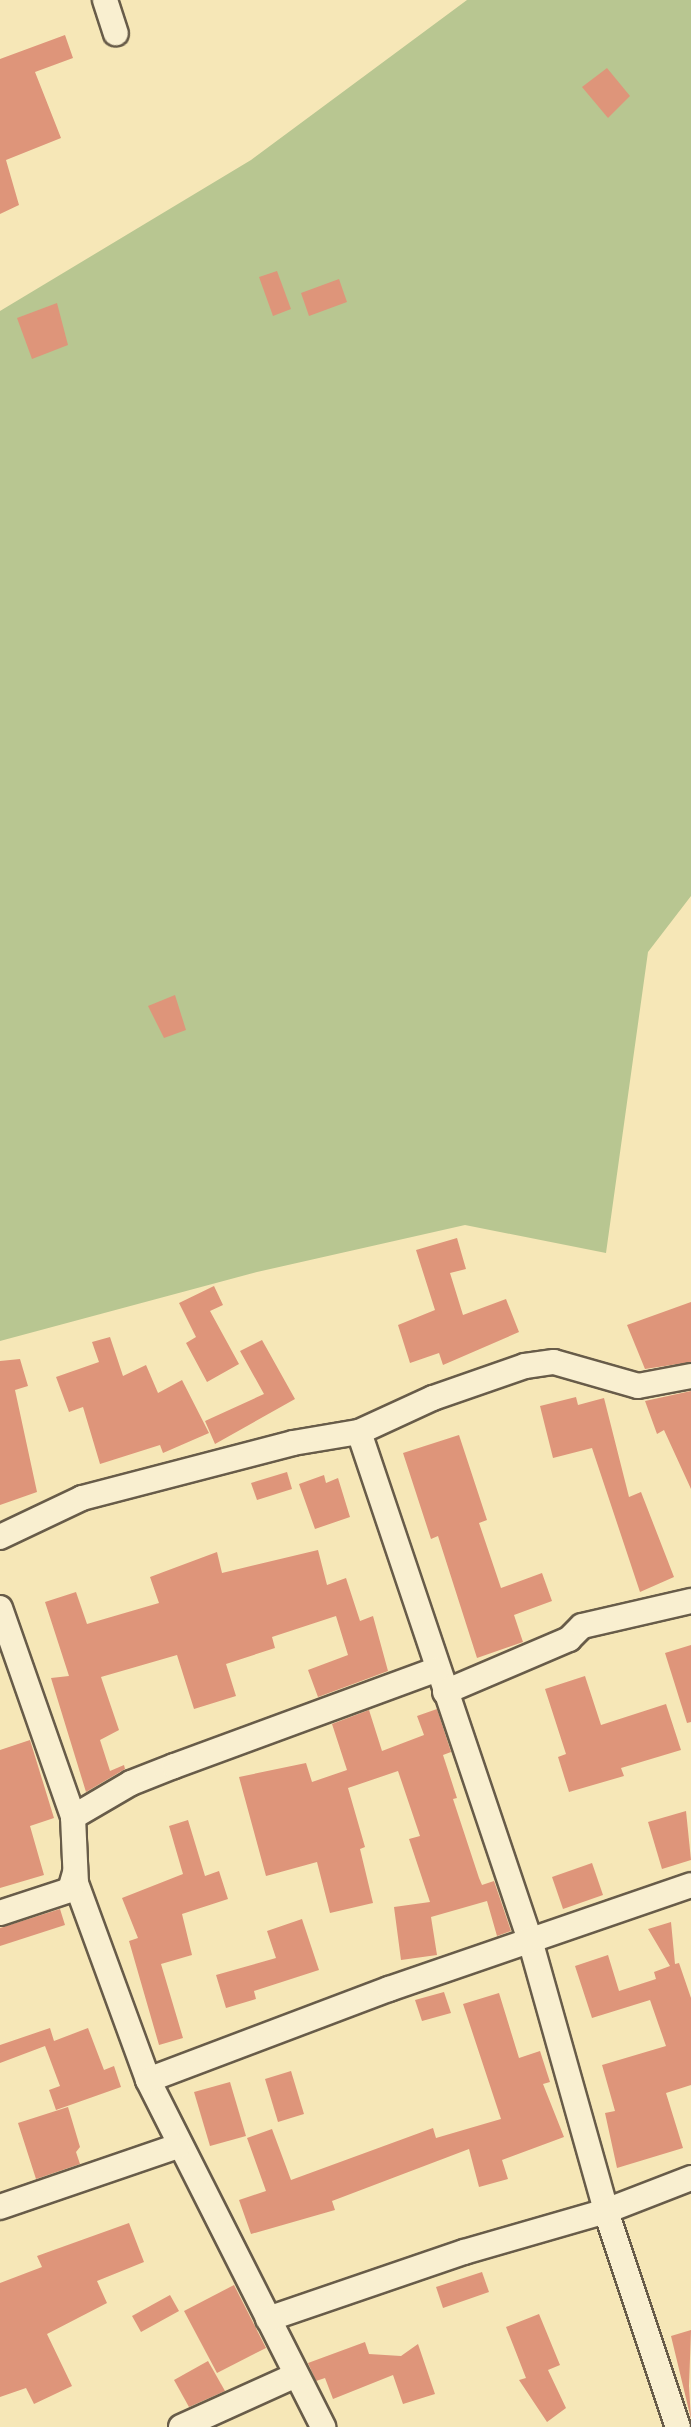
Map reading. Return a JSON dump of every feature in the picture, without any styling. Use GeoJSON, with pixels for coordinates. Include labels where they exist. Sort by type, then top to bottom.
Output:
{"type":"FeatureCollection","features":[{"type":"Feature","properties":{"kind":"street"},"geometry":{"type":"LineString","coordinates":[[105,0],[116,33]]}},
{"type":"Feature","properties":{"kind":"street"},"geometry":{"type":"LineString","coordinates":[[0,1537],[82,1498],[293,1443],[359,1432],[433,1398],[525,1366],[554,1362],[638,1386],[691,1376]]}},
{"type":"Feature","properties":{"kind":"street"},"geometry":{"type":"LineString","coordinates":[[359,1432],[530,1940],[606,2211],[678,2427]]}},
{"type":"Feature","properties":{"kind":"street"},"geometry":{"type":"LineString","coordinates":[[73,1818],[131,1783],[174,1766],[569,1639],[582,1626],[691,1601]]}},
{"type":"Feature","properties":{"kind":"street"},"geometry":{"type":"LineString","coordinates":[[0,1608],[73,1818],[75,1873],[148,2080],[178,2146],[220,2220],[323,2427]]}},
{"type":"Feature","properties":{"kind":"street"},"geometry":{"type":"LineString","coordinates":[[0,1913],[70,1890],[75,1873]]}},
{"type":"Feature","properties":{"kind":"street"},"geometry":{"type":"LineString","coordinates":[[148,2080],[530,1940],[691,1885]]}},
{"type":"Feature","properties":{"kind":"street"},"geometry":{"type":"LineString","coordinates":[[0,2207],[178,2146]]}},
{"type":"Feature","properties":{"kind":"street"},"geometry":{"type":"LineString","coordinates":[[268,2319],[464,2252],[606,2211],[691,2178]]}},
{"type":"Feature","properties":{"kind":"street"},"geometry":{"type":"LineString","coordinates":[[181,2427],[296,2375]]}},
{"type":"Feature","properties":{"kind":"green space"},"geometry":{"type":"Polygon","coordinates":[[[467,0],[691,0],[691,896],[648,952],[606,1253],[465,1225],[257,1272],[0,1341],[0,311],[251,160],[467,0]]]}},
{"type":"Feature","properties":{"kind":"building"},"geometry":{"type":"Polygon","coordinates":[[[65,35],[73,58],[35,72],[61,138],[6,160],[19,205],[0,214],[0,59],[65,35]]]}},
{"type":"Feature","properties":{"kind":"building"},"geometry":{"type":"Polygon","coordinates":[[[607,68],[630,96],[608,118],[582,87],[607,68]]]}},
{"type":"Feature","properties":{"kind":"building"},"geometry":{"type":"Polygon","coordinates":[[[277,271],[291,309],[273,316],[259,277],[277,271]]]}},
{"type":"Feature","properties":{"kind":"building"},"geometry":{"type":"Polygon","coordinates":[[[339,279],[347,302],[309,316],[301,293],[339,279]]]}},
{"type":"Feature","properties":{"kind":"building"},"geometry":{"type":"Polygon","coordinates":[[[57,303],[68,345],[32,359],[17,318],[57,303]]]}},
{"type":"Feature","properties":{"kind":"building"},"geometry":{"type":"Polygon","coordinates":[[[175,995],[186,1030],[164,1038],[148,1006],[175,995]]]}},
{"type":"Feature","properties":{"kind":"building"},"geometry":{"type":"Polygon","coordinates":[[[457,1238],[466,1269],[450,1273],[463,1315],[506,1299],[519,1332],[443,1365],[439,1353],[410,1363],[398,1325],[435,1310],[416,1250],[457,1238]]]}},
{"type":"Feature","properties":{"kind":"building"},"geometry":{"type":"Polygon","coordinates":[[[214,1286],[223,1305],[210,1311],[239,1364],[207,1382],[186,1343],[196,1337],[179,1303],[214,1286]]]}},
{"type":"Feature","properties":{"kind":"building"},"geometry":{"type":"Polygon","coordinates":[[[691,1302],[691,1362],[645,1369],[627,1325],[691,1302]]]}},
{"type":"Feature","properties":{"kind":"building"},"geometry":{"type":"Polygon","coordinates":[[[110,1337],[123,1376],[146,1365],[158,1393],[182,1380],[209,1433],[163,1453],[160,1445],[100,1464],[83,1407],[69,1412],[56,1377],[99,1362],[92,1342],[110,1337]]]}},
{"type":"Feature","properties":{"kind":"building"},"geometry":{"type":"Polygon","coordinates":[[[262,1340],[295,1399],[215,1444],[205,1421],[264,1394],[240,1351],[262,1340]]]}},
{"type":"Feature","properties":{"kind":"building"},"geometry":{"type":"Polygon","coordinates":[[[20,1359],[28,1386],[15,1390],[37,1492],[0,1505],[0,1361],[20,1359]]]}},
{"type":"Feature","properties":{"kind":"building"},"geometry":{"type":"Polygon","coordinates":[[[691,1391],[691,1489],[664,1430],[657,1434],[645,1401],[691,1391]]]}},
{"type":"Feature","properties":{"kind":"building"},"geometry":{"type":"Polygon","coordinates":[[[576,1397],[578,1405],[604,1398],[629,1497],[641,1492],[674,1577],[640,1592],[592,1448],[553,1458],[540,1406],[576,1397]]]}},
{"type":"Feature","properties":{"kind":"building"},"geometry":{"type":"Polygon","coordinates":[[[459,1435],[487,1520],[479,1523],[501,1588],[542,1573],[552,1601],[514,1615],[523,1642],[477,1658],[438,1536],[431,1539],[403,1453],[459,1435]]]}},
{"type":"Feature","properties":{"kind":"building"},"geometry":{"type":"Polygon","coordinates":[[[287,1472],[292,1489],[257,1500],[251,1483],[287,1472]]]}},
{"type":"Feature","properties":{"kind":"building"},"geometry":{"type":"Polygon","coordinates":[[[324,1475],[326,1483],[338,1478],[350,1517],[315,1529],[299,1484],[324,1475]]]}},
{"type":"Feature","properties":{"kind":"building"},"geometry":{"type":"Polygon","coordinates":[[[318,1550],[327,1585],[346,1578],[360,1621],[373,1616],[388,1671],[318,1697],[308,1670],[348,1655],[336,1616],[272,1637],[275,1648],[226,1664],[236,1696],[194,1709],[177,1655],[101,1677],[119,1730],[100,1740],[110,1771],[124,1765],[125,1769],[86,1792],[51,1678],[69,1676],[45,1602],[76,1592],[87,1624],[159,1603],[150,1577],[217,1552],[222,1573],[318,1550]]]}},
{"type":"Feature","properties":{"kind":"building"},"geometry":{"type":"Polygon","coordinates":[[[691,1645],[691,1722],[687,1723],[665,1653],[691,1645]]]}},
{"type":"Feature","properties":{"kind":"building"},"geometry":{"type":"Polygon","coordinates":[[[585,1676],[601,1725],[666,1704],[681,1750],[621,1768],[624,1776],[569,1792],[558,1757],[566,1754],[545,1689],[585,1676]]]}},
{"type":"Feature","properties":{"kind":"building"},"geometry":{"type":"Polygon","coordinates":[[[437,1709],[451,1752],[443,1755],[457,1798],[453,1799],[479,1878],[482,1885],[494,1881],[511,1931],[497,1936],[487,1901],[431,1917],[437,1955],[401,1960],[394,1907],[430,1902],[409,1839],[420,1836],[398,1771],[348,1788],[365,1847],[360,1849],[373,1903],[330,1913],[317,1862],[266,1876],[239,1777],[306,1763],[312,1782],[347,1770],[332,1724],[369,1710],[382,1751],[424,1735],[417,1716],[437,1709]]]}},
{"type":"Feature","properties":{"kind":"building"},"geometry":{"type":"Polygon","coordinates":[[[30,1740],[54,1818],[30,1826],[44,1875],[0,1888],[0,1750],[30,1740]]]}},
{"type":"Feature","properties":{"kind":"building"},"geometry":{"type":"Polygon","coordinates":[[[686,1811],[691,1860],[662,1869],[648,1822],[686,1811]]]}},
{"type":"Feature","properties":{"kind":"building"},"geometry":{"type":"Polygon","coordinates":[[[188,1820],[205,1876],[219,1871],[228,1899],[182,1914],[192,1955],[161,1964],[183,2038],[159,2045],[129,1941],[138,1938],[122,1898],[183,1874],[169,1826],[188,1820]]]}},
{"type":"Feature","properties":{"kind":"building"},"geometry":{"type":"Polygon","coordinates":[[[592,1863],[603,1895],[563,1909],[552,1877],[592,1863]]]}},
{"type":"Feature","properties":{"kind":"building"},"geometry":{"type":"Polygon","coordinates":[[[60,1909],[65,1925],[0,1946],[0,1928],[60,1909]]]}},
{"type":"Feature","properties":{"kind":"building"},"geometry":{"type":"Polygon","coordinates":[[[302,1919],[319,1970],[254,1991],[256,1999],[226,2008],[216,1975],[276,1958],[267,1931],[302,1919]]]}},
{"type":"Feature","properties":{"kind":"building"},"geometry":{"type":"Polygon","coordinates":[[[671,1922],[675,1964],[679,1963],[691,1998],[691,2085],[666,2093],[683,2148],[617,2168],[605,2113],[615,2111],[602,2065],[666,2046],[650,2000],[592,2018],[575,1966],[608,1955],[619,1991],[656,1979],[654,1972],[670,1966],[648,1929],[671,1922]]]}},
{"type":"Feature","properties":{"kind":"building"},"geometry":{"type":"Polygon","coordinates":[[[444,1992],[451,2013],[422,2021],[415,2000],[444,1992]]]}},
{"type":"Feature","properties":{"kind":"building"},"geometry":{"type":"Polygon","coordinates":[[[499,1993],[519,2058],[540,2051],[550,2082],[543,2084],[564,2137],[502,2160],[508,2179],[479,2187],[469,2149],[332,2201],[335,2210],[251,2234],[239,2200],[266,2191],[247,2138],[272,2129],[291,2180],[433,2128],[436,2138],[501,2119],[463,2004],[499,1993]]]}},
{"type":"Feature","properties":{"kind":"building"},"geometry":{"type":"Polygon","coordinates":[[[50,2028],[54,2041],[88,2028],[104,2070],[114,2066],[121,2087],[56,2110],[49,2090],[60,2086],[45,2046],[0,2063],[0,2045],[50,2028]]]}},
{"type":"Feature","properties":{"kind":"building"},"geometry":{"type":"Polygon","coordinates":[[[291,2071],[304,2114],[278,2122],[265,2079],[291,2071]]]}},
{"type":"Feature","properties":{"kind":"building"},"geometry":{"type":"Polygon","coordinates":[[[230,2082],[246,2136],[210,2146],[194,2092],[230,2082]]]}},
{"type":"Feature","properties":{"kind":"building"},"geometry":{"type":"Polygon","coordinates":[[[68,2107],[80,2147],[76,2152],[80,2164],[36,2179],[18,2123],[68,2107]]]}},
{"type":"Feature","properties":{"kind":"building"},"geometry":{"type":"Polygon","coordinates":[[[129,2223],[144,2262],[97,2281],[107,2303],[47,2334],[72,2386],[34,2404],[26,2388],[0,2397],[0,2283],[42,2267],[37,2256],[129,2223]]]}},
{"type":"Feature","properties":{"kind":"building"},"geometry":{"type":"Polygon","coordinates":[[[482,2272],[489,2292],[443,2308],[436,2287],[482,2272]]]}},
{"type":"Feature","properties":{"kind":"building"},"geometry":{"type":"Polygon","coordinates":[[[234,2285],[266,2348],[217,2373],[184,2311],[234,2285]]]}},
{"type":"Feature","properties":{"kind":"building"},"geometry":{"type":"Polygon","coordinates":[[[170,2295],[179,2311],[141,2332],[132,2316],[170,2295]]]}},
{"type":"Feature","properties":{"kind":"building"},"geometry":{"type":"Polygon","coordinates":[[[539,2314],[560,2365],[548,2370],[566,2408],[547,2422],[519,2380],[526,2378],[506,2327],[539,2314]]]}},
{"type":"Feature","properties":{"kind":"building"},"geometry":{"type":"Polygon","coordinates":[[[691,2330],[689,2386],[691,2419],[671,2336],[691,2330]]]}},
{"type":"Feature","properties":{"kind":"building"},"geometry":{"type":"Polygon","coordinates":[[[365,2342],[369,2354],[401,2356],[418,2344],[435,2394],[403,2404],[393,2375],[333,2399],[325,2378],[316,2381],[308,2363],[365,2342]]]}},
{"type":"Feature","properties":{"kind":"building"},"geometry":{"type":"Polygon","coordinates":[[[208,2361],[225,2391],[189,2407],[174,2380],[208,2361]]]}}]}
